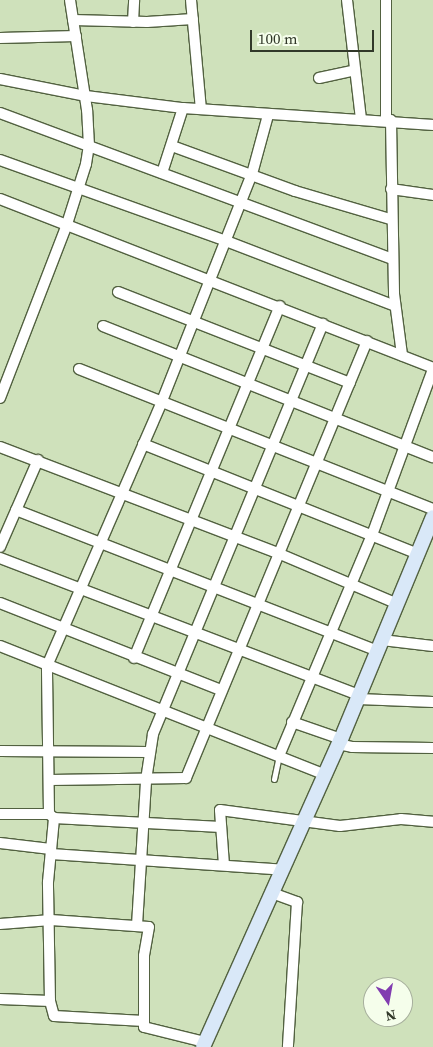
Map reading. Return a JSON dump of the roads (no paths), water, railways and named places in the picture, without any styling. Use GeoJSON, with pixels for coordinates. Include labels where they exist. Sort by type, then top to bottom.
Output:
{"type":"FeatureCollection","features":[{"type":"Feature","properties":{"kind":"street"},"geometry":{"type":"LineString","coordinates":[[0,398],[79,188],[89,146],[86,96],[70,0]]}},
{"type":"Feature","properties":{"kind":"street"},"geometry":{"type":"LineString","coordinates":[[134,0],[134,22]]}},
{"type":"Feature","properties":{"kind":"street"},"geometry":{"type":"LineString","coordinates":[[191,0],[201,109]]}},
{"type":"Feature","properties":{"kind":"street"},"geometry":{"type":"LineString","coordinates":[[347,0],[353,72],[361,119]]}},
{"type":"Feature","properties":{"kind":"street"},"geometry":{"type":"LineString","coordinates":[[386,0],[390,219],[395,306],[402,356]]}},
{"type":"Feature","properties":{"kind":"street"},"geometry":{"type":"LineString","coordinates":[[73,20],[134,22],[193,19]]}},
{"type":"Feature","properties":{"kind":"street"},"geometry":{"type":"LineString","coordinates":[[0,38],[76,36]]}},
{"type":"Feature","properties":{"kind":"street"},"geometry":{"type":"LineString","coordinates":[[319,78],[353,72]]}},
{"type":"Feature","properties":{"kind":"street"},"geometry":{"type":"LineString","coordinates":[[0,79],[86,96],[183,108],[268,115],[388,120],[433,125]]}},
{"type":"Feature","properties":{"kind":"street"},"geometry":{"type":"LineString","coordinates":[[162,173],[183,108]]}},
{"type":"Feature","properties":{"kind":"street"},"geometry":{"type":"LineString","coordinates":[[0,113],[392,259]]}},
{"type":"Feature","properties":{"kind":"street"},"geometry":{"type":"LineString","coordinates":[[144,1021],[54,1016],[50,1001],[51,920],[48,882],[52,816],[47,666],[162,401],[252,174],[268,115]]}},
{"type":"Feature","properties":{"kind":"street"},"geometry":{"type":"LineString","coordinates":[[172,146],[295,191],[390,219]]}},
{"type":"Feature","properties":{"kind":"street"},"geometry":{"type":"LineString","coordinates":[[0,160],[226,241],[395,306]]}},
{"type":"Feature","properties":{"kind":"street"},"geometry":{"type":"LineString","coordinates":[[390,189],[433,195]]}},
{"type":"Feature","properties":{"kind":"street"},"geometry":{"type":"LineString","coordinates":[[0,198],[280,306],[433,369],[372,534],[310,676],[279,756]]}},
{"type":"Feature","properties":{"kind":"street"},"geometry":{"type":"LineString","coordinates":[[118,292],[306,364],[350,383]]}},
{"type":"Feature","properties":{"kind":"street"},"geometry":{"type":"LineString","coordinates":[[134,658],[193,520],[280,306]]}},
{"type":"Feature","properties":{"kind":"street"},"geometry":{"type":"LineString","coordinates":[[137,925],[149,752],[162,709],[197,632],[213,588],[257,489],[273,444],[323,324]]}},
{"type":"Feature","properties":{"kind":"street"},"geometry":{"type":"LineString","coordinates":[[103,326],[433,457]]}},
{"type":"Feature","properties":{"kind":"street"},"geometry":{"type":"LineString","coordinates":[[50,780],[186,778],[205,726],[280,554],[367,341]]}},
{"type":"Feature","properties":{"kind":"street"},"geometry":{"type":"LineString","coordinates":[[79,369],[231,426],[433,509]]}},
{"type":"Feature","properties":{"kind":"street"},"geometry":{"type":"LineString","coordinates":[[143,444],[299,504],[418,554]]}},
{"type":"Feature","properties":{"kind":"street"},"geometry":{"type":"LineString","coordinates":[[0,447],[280,554],[398,604]]}},
{"type":"Feature","properties":{"kind":"street"},"geometry":{"type":"LineString","coordinates":[[0,547],[38,460]]}},
{"type":"Feature","properties":{"kind":"street"},"geometry":{"type":"LineString","coordinates":[[16,510],[171,572],[330,632],[380,646],[433,646]]}},
{"type":"Feature","properties":{"kind":"street"},"geometry":{"type":"LineString","coordinates":[[0,924],[51,920],[137,925],[149,928],[144,956],[144,1027],[204,1045],[340,742],[433,517]]}},
{"type":"Feature","properties":{"kind":"street"},"geometry":{"type":"LineString","coordinates":[[0,558],[152,614],[310,676],[358,697],[433,702]]}},
{"type":"Feature","properties":{"kind":"street"},"geometry":{"type":"LineString","coordinates":[[0,603],[134,658],[221,690]]}},
{"type":"Feature","properties":{"kind":"street"},"geometry":{"type":"LineString","coordinates":[[0,646],[324,774]]}},
{"type":"Feature","properties":{"kind":"street"},"geometry":{"type":"LineString","coordinates":[[292,722],[352,747],[433,748]]}},
{"type":"Feature","properties":{"kind":"street"},"geometry":{"type":"LineString","coordinates":[[0,751],[149,752]]}},
{"type":"Feature","properties":{"kind":"street"},"geometry":{"type":"LineString","coordinates":[[224,865],[220,810],[340,826],[401,818],[433,822]]}},
{"type":"Feature","properties":{"kind":"street"},"geometry":{"type":"LineString","coordinates":[[0,814],[221,827]]}},
{"type":"Feature","properties":{"kind":"street"},"geometry":{"type":"LineString","coordinates":[[0,843],[51,852],[283,870]]}},
{"type":"Feature","properties":{"kind":"street"},"geometry":{"type":"LineString","coordinates":[[272,893],[297,902],[288,1047]]}},
{"type":"Feature","properties":{"kind":"street"},"geometry":{"type":"LineString","coordinates":[[0,999],[50,1001]]}},
{"type":"Feature","properties":{"kind":"lane"},"geometry":{"type":"LineString","coordinates":[[274,779],[279,756]]}}]}
